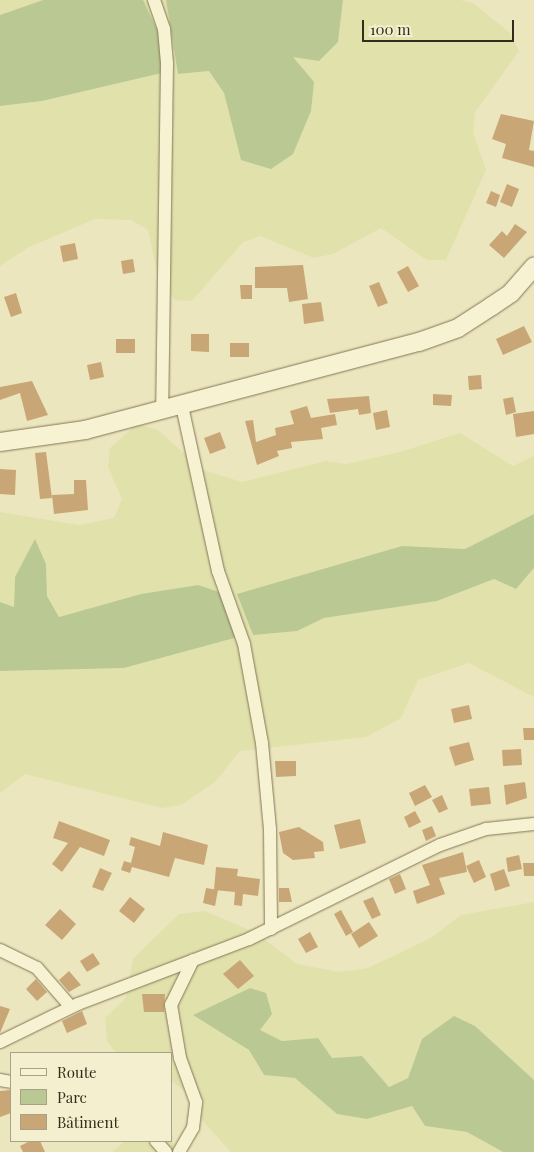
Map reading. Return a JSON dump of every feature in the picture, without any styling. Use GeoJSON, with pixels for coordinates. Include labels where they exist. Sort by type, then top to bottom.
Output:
{"type":"FeatureCollection","features":[{"type":"Feature","properties":{"kind":"street"},"geometry":{"type":"LineString","coordinates":[[154,0],[164,28],[167,62],[162,410]]}},
{"type":"Feature","properties":{"kind":"street"},"geometry":{"type":"LineString","coordinates":[[0,442],[77,432],[182,406],[458,328],[512,293],[534,267]]}},
{"type":"Feature","properties":{"kind":"street"},"geometry":{"type":"LineString","coordinates":[[182,406],[218,571],[244,644],[262,743],[270,829],[271,928]]}},
{"type":"Feature","properties":{"kind":"street"},"geometry":{"type":"LineString","coordinates":[[0,1042],[71,1008],[271,928],[440,845],[486,829],[534,824]]}},
{"type":"Feature","properties":{"kind":"street"},"geometry":{"type":"LineString","coordinates":[[0,950],[37,968],[71,1008]]}},
{"type":"Feature","properties":{"kind":"street"},"geometry":{"type":"LineString","coordinates":[[179,1152],[193,1128],[196,1102],[180,1058],[170,1005],[193,960]]}},
{"type":"Feature","properties":{"kind":"street"},"geometry":{"type":"LineString","coordinates":[[157,1142],[166,1152]]}},
{"type":"Feature","properties":{"kind":"green space"},"geometry":{"type":"Polygon","coordinates":[[[0,0],[43,0],[0,15],[0,0]]]}},
{"type":"Feature","properties":{"kind":"green space"},"geometry":{"type":"Polygon","coordinates":[[[43,0],[143,0],[160,36],[162,73],[42,101],[0,106],[0,15],[43,0]]]}},
{"type":"Feature","properties":{"kind":"green space"},"geometry":{"type":"Polygon","coordinates":[[[143,0],[166,0],[178,74],[209,71],[224,93],[241,160],[292,56],[338,42],[343,0],[460,0],[473,3],[510,33],[519,51],[475,112],[473,132],[486,170],[446,260],[427,260],[381,228],[333,254],[314,258],[260,236],[243,242],[192,301],[174,300],[156,268],[148,230],[131,220],[95,219],[29,247],[0,266],[0,106],[42,101],[162,73],[143,0]]]}},
{"type":"Feature","properties":{"kind":"green space"},"geometry":{"type":"Polygon","coordinates":[[[166,0],[343,0],[338,42],[319,61],[293,57],[314,82],[311,111],[293,154],[271,169],[241,160],[224,93],[209,71],[178,74],[166,0]]]}},
{"type":"Feature","properties":{"kind":"green space"},"geometry":{"type":"Polygon","coordinates":[[[137,424],[158,430],[203,470],[242,482],[326,461],[346,464],[400,452],[460,433],[513,466],[534,456],[534,514],[465,549],[402,546],[238,594],[253,635],[296,631],[324,618],[437,601],[494,579],[516,589],[534,568],[534,697],[469,663],[418,680],[401,718],[366,737],[240,751],[215,782],[181,805],[162,808],[25,774],[0,793],[0,671],[124,668],[238,637],[198,585],[141,594],[59,617],[47,596],[46,564],[35,540],[15,577],[14,607],[0,602],[0,512],[79,525],[114,518],[122,499],[108,467],[110,448],[137,424]]]}},
{"type":"Feature","properties":{"kind":"green space"},"geometry":{"type":"Polygon","coordinates":[[[534,514],[534,568],[516,589],[494,579],[437,601],[324,618],[297,631],[253,635],[237,594],[402,546],[465,549],[534,514]]]}},
{"type":"Feature","properties":{"kind":"green space"},"geometry":{"type":"Polygon","coordinates":[[[35,539],[46,564],[47,596],[59,617],[141,594],[198,585],[222,593],[238,637],[124,668],[0,671],[0,602],[14,607],[15,577],[35,539]]]}},
{"type":"Feature","properties":{"kind":"green space"},"geometry":{"type":"Polygon","coordinates":[[[534,902],[534,1080],[475,1026],[422,1039],[408,1078],[389,1087],[362,1056],[332,1058],[318,1038],[282,1041],[259,1030],[250,988],[193,1015],[249,1050],[264,1075],[295,1078],[337,1114],[367,1119],[412,1106],[425,1126],[467,1132],[503,1152],[231,1152],[196,1114],[193,1097],[172,1082],[172,1052],[115,1052],[107,1041],[105,1018],[126,998],[133,959],[179,914],[205,911],[256,933],[297,964],[340,972],[368,968],[431,938],[461,915],[534,902]]]}},
{"type":"Feature","properties":{"kind":"green space"},"geometry":{"type":"Polygon","coordinates":[[[250,988],[266,993],[272,1014],[260,1030],[282,1041],[318,1038],[332,1058],[362,1056],[389,1087],[408,1078],[422,1039],[454,1016],[475,1026],[534,1080],[534,1152],[503,1152],[467,1132],[425,1126],[412,1106],[367,1119],[337,1114],[295,1078],[264,1075],[249,1050],[193,1015],[250,988]]]}},
{"type":"Feature","properties":{"kind":"green space"},"geometry":{"type":"Polygon","coordinates":[[[172,1131],[174,1152],[112,1152],[124,1142],[172,1142],[172,1131]]]}},
{"type":"Feature","properties":{"kind":"building"},"geometry":{"type":"Polygon","coordinates":[[[501,114],[534,121],[529,150],[534,151],[534,167],[502,158],[506,144],[492,139],[501,114]]]}},
{"type":"Feature","properties":{"kind":"building"},"geometry":{"type":"Polygon","coordinates":[[[507,184],[519,189],[512,207],[500,202],[507,184]]]}},
{"type":"Feature","properties":{"kind":"building"},"geometry":{"type":"Polygon","coordinates":[[[491,191],[500,195],[496,207],[486,203],[491,191]]]}},
{"type":"Feature","properties":{"kind":"building"},"geometry":{"type":"Polygon","coordinates":[[[515,224],[527,232],[504,258],[489,245],[502,231],[507,236],[515,224]]]}},
{"type":"Feature","properties":{"kind":"building"},"geometry":{"type":"Polygon","coordinates":[[[75,243],[78,259],[63,262],[60,246],[75,243]]]}},
{"type":"Feature","properties":{"kind":"building"},"geometry":{"type":"Polygon","coordinates":[[[133,259],[135,272],[123,274],[121,261],[133,259]]]}},
{"type":"Feature","properties":{"kind":"building"},"geometry":{"type":"Polygon","coordinates":[[[303,265],[308,299],[289,302],[287,288],[255,288],[255,267],[303,265]]]}},
{"type":"Feature","properties":{"kind":"building"},"geometry":{"type":"Polygon","coordinates":[[[408,266],[419,286],[408,292],[397,272],[408,266]]]}},
{"type":"Feature","properties":{"kind":"building"},"geometry":{"type":"Polygon","coordinates":[[[379,282],[388,303],[378,307],[369,286],[379,282]]]}},
{"type":"Feature","properties":{"kind":"building"},"geometry":{"type":"Polygon","coordinates":[[[240,285],[252,285],[252,299],[241,299],[240,285]]]}},
{"type":"Feature","properties":{"kind":"building"},"geometry":{"type":"Polygon","coordinates":[[[16,293],[22,313],[11,317],[4,297],[16,293]]]}},
{"type":"Feature","properties":{"kind":"building"},"geometry":{"type":"Polygon","coordinates":[[[321,302],[324,321],[304,324],[302,304],[321,302]]]}},
{"type":"Feature","properties":{"kind":"building"},"geometry":{"type":"Polygon","coordinates":[[[524,326],[532,342],[503,355],[496,339],[524,326]]]}},
{"type":"Feature","properties":{"kind":"building"},"geometry":{"type":"Polygon","coordinates":[[[191,334],[209,334],[209,352],[191,351],[191,334]]]}},
{"type":"Feature","properties":{"kind":"building"},"geometry":{"type":"Polygon","coordinates":[[[116,339],[135,339],[135,353],[116,353],[116,339]]]}},
{"type":"Feature","properties":{"kind":"building"},"geometry":{"type":"Polygon","coordinates":[[[230,343],[249,343],[249,357],[230,357],[230,343]]]}},
{"type":"Feature","properties":{"kind":"building"},"geometry":{"type":"Polygon","coordinates":[[[101,362],[104,377],[90,380],[87,365],[101,362]]]}},
{"type":"Feature","properties":{"kind":"building"},"geometry":{"type":"Polygon","coordinates":[[[481,375],[482,389],[469,390],[468,376],[481,375]]]}},
{"type":"Feature","properties":{"kind":"building"},"geometry":{"type":"Polygon","coordinates":[[[32,381],[48,415],[27,421],[20,393],[0,400],[0,387],[32,381]]]}},
{"type":"Feature","properties":{"kind":"building"},"geometry":{"type":"Polygon","coordinates":[[[433,394],[452,395],[451,406],[433,405],[433,394]]]}},
{"type":"Feature","properties":{"kind":"building"},"geometry":{"type":"Polygon","coordinates":[[[369,396],[371,413],[359,415],[358,409],[330,413],[327,399],[369,396]]]}},
{"type":"Feature","properties":{"kind":"building"},"geometry":{"type":"Polygon","coordinates":[[[513,397],[516,412],[506,415],[503,399],[513,397]]]}},
{"type":"Feature","properties":{"kind":"building"},"geometry":{"type":"Polygon","coordinates":[[[307,406],[311,418],[335,414],[337,425],[321,428],[323,439],[291,442],[292,448],[277,451],[279,456],[257,465],[245,421],[253,420],[256,442],[276,435],[275,428],[294,424],[290,411],[307,406]]]}},
{"type":"Feature","properties":{"kind":"building"},"geometry":{"type":"Polygon","coordinates":[[[387,410],[390,427],[376,430],[373,413],[387,410]]]}},
{"type":"Feature","properties":{"kind":"building"},"geometry":{"type":"Polygon","coordinates":[[[534,411],[534,434],[516,437],[513,414],[534,411]]]}},
{"type":"Feature","properties":{"kind":"building"},"geometry":{"type":"Polygon","coordinates":[[[220,432],[226,448],[210,454],[204,438],[220,432]]]}},
{"type":"Feature","properties":{"kind":"building"},"geometry":{"type":"Polygon","coordinates":[[[46,452],[52,498],[40,499],[35,453],[46,452]]]}},
{"type":"Feature","properties":{"kind":"building"},"geometry":{"type":"Polygon","coordinates":[[[0,469],[16,470],[15,495],[0,494],[0,469]]]}},
{"type":"Feature","properties":{"kind":"building"},"geometry":{"type":"Polygon","coordinates":[[[74,480],[86,480],[88,510],[54,514],[52,495],[74,494],[74,480]]]}},
{"type":"Feature","properties":{"kind":"building"},"geometry":{"type":"Polygon","coordinates":[[[469,705],[472,719],[454,723],[451,709],[469,705]]]}},
{"type":"Feature","properties":{"kind":"building"},"geometry":{"type":"Polygon","coordinates":[[[523,728],[534,728],[534,740],[524,740],[523,728]]]}},
{"type":"Feature","properties":{"kind":"building"},"geometry":{"type":"Polygon","coordinates":[[[469,742],[474,760],[455,766],[449,747],[469,742]]]}},
{"type":"Feature","properties":{"kind":"building"},"geometry":{"type":"Polygon","coordinates":[[[521,749],[522,765],[503,766],[502,750],[521,749]]]}},
{"type":"Feature","properties":{"kind":"building"},"geometry":{"type":"Polygon","coordinates":[[[275,761],[296,761],[296,776],[276,777],[275,761]]]}},
{"type":"Feature","properties":{"kind":"building"},"geometry":{"type":"Polygon","coordinates":[[[525,782],[527,798],[506,805],[504,785],[525,782]]]}},
{"type":"Feature","properties":{"kind":"building"},"geometry":{"type":"Polygon","coordinates":[[[425,785],[432,797],[415,806],[409,793],[425,785]]]}},
{"type":"Feature","properties":{"kind":"building"},"geometry":{"type":"Polygon","coordinates":[[[489,787],[491,804],[471,806],[469,789],[489,787]]]}},
{"type":"Feature","properties":{"kind":"building"},"geometry":{"type":"Polygon","coordinates":[[[442,795],[448,809],[439,813],[432,800],[442,795]]]}},
{"type":"Feature","properties":{"kind":"building"},"geometry":{"type":"Polygon","coordinates":[[[415,811],[421,822],[409,828],[404,817],[415,811]]]}},
{"type":"Feature","properties":{"kind":"building"},"geometry":{"type":"Polygon","coordinates":[[[360,819],[366,843],[340,849],[334,825],[360,819]]]}},
{"type":"Feature","properties":{"kind":"building"},"geometry":{"type":"Polygon","coordinates":[[[59,821],[110,840],[104,856],[80,847],[62,872],[52,864],[68,843],[53,838],[59,821]]]}},
{"type":"Feature","properties":{"kind":"building"},"geometry":{"type":"Polygon","coordinates":[[[432,826],[436,836],[426,841],[422,830],[432,826]]]}},
{"type":"Feature","properties":{"kind":"building"},"geometry":{"type":"Polygon","coordinates":[[[299,827],[323,842],[324,851],[314,852],[315,858],[293,860],[283,853],[279,832],[299,827]]]}},
{"type":"Feature","properties":{"kind":"building"},"geometry":{"type":"Polygon","coordinates":[[[163,832],[208,845],[204,865],[175,858],[169,877],[132,867],[130,873],[121,870],[124,861],[131,863],[135,847],[129,845],[131,837],[160,846],[163,832]]]}},
{"type":"Feature","properties":{"kind":"building"},"geometry":{"type":"Polygon","coordinates":[[[463,852],[467,872],[439,878],[445,894],[417,904],[413,891],[430,885],[422,865],[463,852]]]}},
{"type":"Feature","properties":{"kind":"building"},"geometry":{"type":"Polygon","coordinates":[[[519,855],[522,869],[508,872],[506,858],[519,855]]]}},
{"type":"Feature","properties":{"kind":"building"},"geometry":{"type":"Polygon","coordinates":[[[479,860],[486,877],[474,883],[466,866],[479,860]]]}},
{"type":"Feature","properties":{"kind":"building"},"geometry":{"type":"Polygon","coordinates":[[[523,863],[534,863],[534,876],[524,876],[523,863]]]}},
{"type":"Feature","properties":{"kind":"building"},"geometry":{"type":"Polygon","coordinates":[[[216,867],[238,869],[237,876],[260,879],[258,896],[243,894],[242,906],[234,905],[235,892],[214,890],[216,867]]]}},
{"type":"Feature","properties":{"kind":"building"},"geometry":{"type":"Polygon","coordinates":[[[100,868],[112,873],[103,891],[92,887],[100,868]]]}},
{"type":"Feature","properties":{"kind":"building"},"geometry":{"type":"Polygon","coordinates":[[[504,869],[510,886],[495,891],[490,874],[504,869]]]}},
{"type":"Feature","properties":{"kind":"building"},"geometry":{"type":"Polygon","coordinates":[[[400,874],[406,889],[395,894],[389,879],[400,874]]]}},
{"type":"Feature","properties":{"kind":"building"},"geometry":{"type":"Polygon","coordinates":[[[206,888],[218,890],[215,906],[203,903],[206,888]]]}},
{"type":"Feature","properties":{"kind":"building"},"geometry":{"type":"Polygon","coordinates":[[[279,888],[289,888],[292,902],[279,902],[279,888]]]}},
{"type":"Feature","properties":{"kind":"building"},"geometry":{"type":"Polygon","coordinates":[[[130,897],[145,909],[134,923],[119,911],[130,897]]]}},
{"type":"Feature","properties":{"kind":"building"},"geometry":{"type":"Polygon","coordinates":[[[373,897],[381,915],[372,919],[363,901],[373,897]]]}},
{"type":"Feature","properties":{"kind":"building"},"geometry":{"type":"Polygon","coordinates":[[[60,909],[76,924],[62,940],[45,925],[60,909]]]}},
{"type":"Feature","properties":{"kind":"building"},"geometry":{"type":"Polygon","coordinates":[[[341,910],[353,932],[346,936],[334,914],[341,910]]]}},
{"type":"Feature","properties":{"kind":"building"},"geometry":{"type":"Polygon","coordinates":[[[369,922],[378,936],[359,948],[351,934],[369,922]]]}},
{"type":"Feature","properties":{"kind":"building"},"geometry":{"type":"Polygon","coordinates":[[[310,932],[318,947],[306,953],[298,939],[310,932]]]}},
{"type":"Feature","properties":{"kind":"building"},"geometry":{"type":"Polygon","coordinates":[[[93,953],[100,964],[87,972],[80,961],[93,953]]]}},
{"type":"Feature","properties":{"kind":"building"},"geometry":{"type":"Polygon","coordinates":[[[240,960],[254,976],[238,989],[223,974],[240,960]]]}},
{"type":"Feature","properties":{"kind":"building"},"geometry":{"type":"Polygon","coordinates":[[[69,971],[81,985],[69,992],[59,980],[69,971]]]}},
{"type":"Feature","properties":{"kind":"building"},"geometry":{"type":"Polygon","coordinates":[[[36,979],[47,992],[37,1001],[26,989],[36,979]]]}},
{"type":"Feature","properties":{"kind":"building"},"geometry":{"type":"Polygon","coordinates":[[[142,994],[165,994],[164,1012],[144,1012],[142,994]]]}},
{"type":"Feature","properties":{"kind":"building"},"geometry":{"type":"Polygon","coordinates":[[[0,1006],[10,1009],[0,1033],[0,1006]]]}},
{"type":"Feature","properties":{"kind":"building"},"geometry":{"type":"Polygon","coordinates":[[[82,1011],[87,1024],[67,1033],[62,1021],[82,1011]]]}},
{"type":"Feature","properties":{"kind":"building"},"geometry":{"type":"Polygon","coordinates":[[[10,1090],[10,1113],[0,1117],[0,1091],[10,1090]]]}},
{"type":"Feature","properties":{"kind":"building"},"geometry":{"type":"Polygon","coordinates":[[[28,1142],[40,1142],[45,1152],[23,1152],[20,1146],[28,1142]]]}}]}
